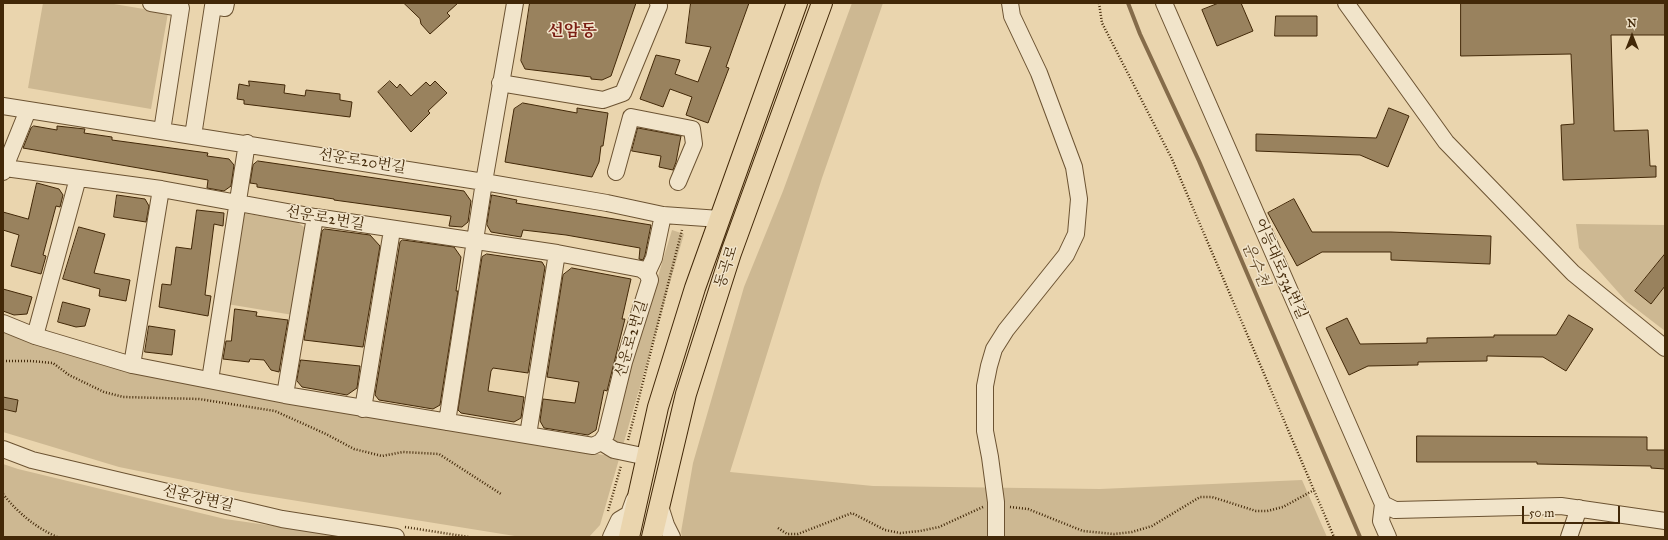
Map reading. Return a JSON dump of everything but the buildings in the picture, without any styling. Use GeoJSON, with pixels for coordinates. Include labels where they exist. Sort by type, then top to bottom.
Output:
{"type":"FeatureCollection","features":[{"type":"Feature","properties":{"kind":"main road","name":"동곡로"},"geometry":{"type":"LineString","coordinates":[[629,537],[658,407],[695,288],[797,3]]}},
{"type":"Feature","properties":{"kind":"main road","name":"동곡로"},"geometry":{"type":"LineString","coordinates":[[652,537],[686,394],[731,253],[822,3]]}},
{"type":"Feature","properties":{"kind":"street"},"geometry":{"type":"LineString","coordinates":[[151,3],[181,8],[162,132]]}},
{"type":"Feature","properties":{"kind":"street"},"geometry":{"type":"LineString","coordinates":[[193,136],[212,6],[225,8],[226,3]]}},
{"type":"Feature","properties":{"kind":"street"},"geometry":{"type":"LineString","coordinates":[[447,422],[500,83],[515,3]]}},
{"type":"Feature","properties":{"kind":"street"},"geometry":{"type":"LineString","coordinates":[[500,83],[603,100],[623,93],[659,6],[658,3]]}},
{"type":"Feature","properties":{"kind":"street"},"geometry":{"type":"LineString","coordinates":[[996,537],[996,502],[985,431],[986,386],[989,366],[994,349],[1006,330],[1066,255],[1076,234],[1079,199],[1074,168],[1039,72],[1012,16],[1010,3]]}},
{"type":"Feature","properties":{"kind":"street","name":"어등대로534번길"},"geometry":{"type":"LineString","coordinates":[[1164,3],[1383,504],[1381,521],[1388,537]]}},
{"type":"Feature","properties":{"kind":"street"},"geometry":{"type":"LineString","coordinates":[[1346,3],[1446,142],[1573,273],[1665,348]]}},
{"type":"Feature","properties":{"kind":"street","name":"선운로20번길"},"geometry":{"type":"LineString","coordinates":[[3,106],[162,132],[247,143],[484,182],[608,203],[663,215],[720,220]]}},
{"type":"Feature","properties":{"kind":"street"},"geometry":{"type":"LineString","coordinates":[[4,170],[28,110]]}},
{"type":"Feature","properties":{"kind":"street"},"geometry":{"type":"LineString","coordinates":[[616,172],[631,117],[692,129],[694,144],[678,182]]}},
{"type":"Feature","properties":{"kind":"street"},"geometry":{"type":"LineString","coordinates":[[210,380],[247,143]]}},
{"type":"Feature","properties":{"kind":"street","name":"선운로2번길"},"geometry":{"type":"LineString","coordinates":[[4,170],[160,189],[392,230],[557,253],[641,269],[647,273],[650,280],[624,362],[606,435],[601,442]]}},
{"type":"Feature","properties":{"kind":"street"},"geometry":{"type":"LineString","coordinates":[[35,336],[78,178]]}},
{"type":"Feature","properties":{"kind":"street"},"geometry":{"type":"LineString","coordinates":[[132,365],[160,189]]}},
{"type":"Feature","properties":{"kind":"street"},"geometry":{"type":"LineString","coordinates":[[647,273],[654,258],[663,215]]}},
{"type":"Feature","properties":{"kind":"street"},"geometry":{"type":"LineString","coordinates":[[285,395],[315,217]]}},
{"type":"Feature","properties":{"kind":"street"},"geometry":{"type":"LineString","coordinates":[[363,409],[392,230]]}},
{"type":"Feature","properties":{"kind":"street"},"geometry":{"type":"LineString","coordinates":[[528,435],[557,253]]}},
{"type":"Feature","properties":{"kind":"street"},"geometry":{"type":"LineString","coordinates":[[3,323],[35,336],[132,365],[363,409],[593,446],[601,442],[614,450],[647,456]]}},
{"type":"Feature","properties":{"kind":"street","name":"선운강변길"},"geometry":{"type":"LineString","coordinates":[[3,449],[32,460],[282,519],[396,537]]}},
{"type":"Feature","properties":{"kind":"street"},"geometry":{"type":"LineString","coordinates":[[611,537],[619,520],[629,514],[642,480]]}},
{"type":"Feature","properties":{"kind":"street"},"geometry":{"type":"LineString","coordinates":[[659,503],[672,537]]}},
{"type":"Feature","properties":{"kind":"street"},"geometry":{"type":"LineString","coordinates":[[1383,504],[1395,510],[1561,506],[1665,521]]}},
{"type":"Feature","properties":{"kind":"street"},"geometry":{"type":"LineString","coordinates":[[1569,537],[1579,508]]}},
{"type":"Feature","properties":{"kind":"path"},"geometry":{"type":"LineString","coordinates":[[1099,3],[1102,23],[1172,159],[1334,537]]}},
{"type":"Feature","properties":{"kind":"path"},"geometry":{"type":"LineString","coordinates":[[608,513],[682,229]]}},
{"type":"Feature","properties":{"kind":"path"},"geometry":{"type":"LineString","coordinates":[[3,362],[30,361],[52,363],[69,375],[104,392],[123,397],[199,399],[275,411],[326,434],[354,449],[382,456],[403,452],[439,454],[501,494]]}},
{"type":"Feature","properties":{"kind":"path"},"geometry":{"type":"LineString","coordinates":[[1006,506],[1028,508],[1083,531],[1114,534],[1132,532],[1152,526],[1200,497],[1217,498],[1256,511],[1267,511],[1283,507],[1314,490]]}},
{"type":"Feature","properties":{"kind":"path"},"geometry":{"type":"LineString","coordinates":[[3,494],[15,509],[42,530],[57,537]]}},
{"type":"Feature","properties":{"kind":"path"},"geometry":{"type":"LineString","coordinates":[[778,528],[787,534],[798,534],[852,513],[885,530],[900,533],[920,532],[939,527],[983,507]]}},
{"type":"Feature","properties":{"kind":"shaded area"},"geometry":{"type":"Polygon","coordinates":[[[43,3],[108,3],[168,13],[151,109],[28,88],[43,3]]]}},
{"type":"Feature","properties":{"kind":"shaded area"},"geometry":{"type":"Polygon","coordinates":[[[852,3],[883,3],[822,178],[730,472],[873,486],[1100,489],[1302,480],[1327,537],[682,537],[681,532],[693,463],[744,287],[783,191],[852,3]]]}},
{"type":"Feature","properties":{"kind":"shaded area"},"geometry":{"type":"Polygon","coordinates":[[[242,213],[297,222],[304,227],[306,238],[293,315],[227,304],[242,213]]]}},
{"type":"Feature","properties":{"kind":"shaded area"},"geometry":{"type":"Polygon","coordinates":[[[1576,224],[1665,225],[1665,331],[1626,301],[1579,248],[1576,224]]]}},
{"type":"Feature","properties":{"kind":"shaded area"},"geometry":{"type":"Polygon","coordinates":[[[672,230],[684,234],[600,525],[589,537],[521,537],[242,492],[119,467],[3,432],[3,333],[78,357],[167,380],[288,403],[604,455],[672,230]]]}},
{"type":"Feature","properties":{"kind":"shaded area"},"geometry":{"type":"Polygon","coordinates":[[[3,464],[18,469],[225,519],[351,537],[3,537],[3,464]]]}},
{"type":"Feature","properties":{"kind":"waterway","name":"운수천"},"geometry":{"type":"LineString","coordinates":[[1128,3],[1140,34],[1199,161],[1360,537]]}},
{"type":"Feature","properties":{"kind":"district","name":"선암동"},"geometry":{"type":"Point","coordinates":[572,32]}}]}
